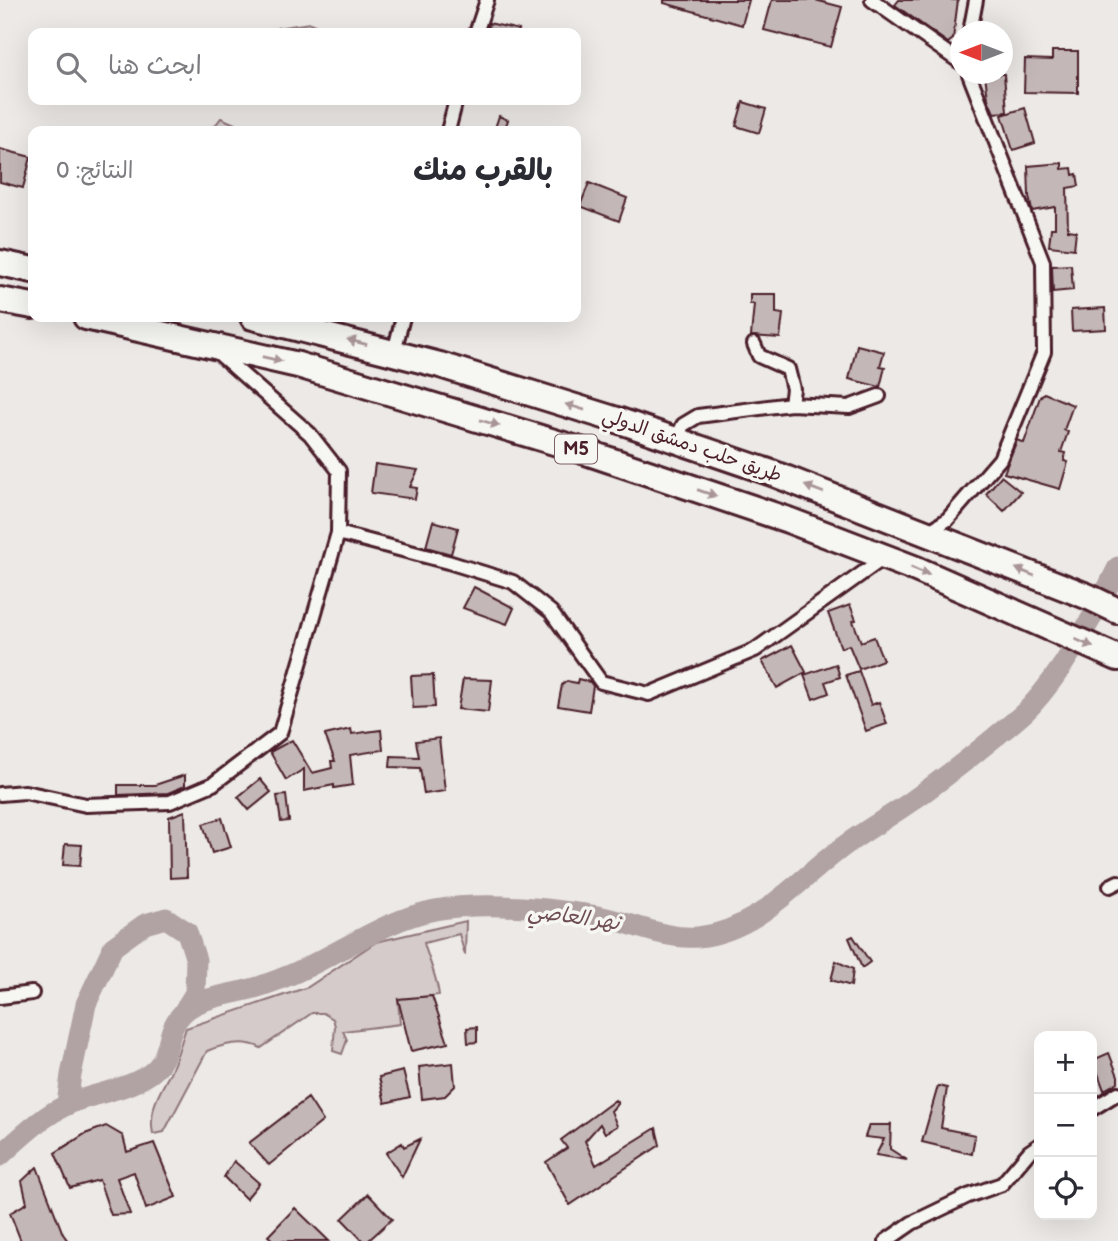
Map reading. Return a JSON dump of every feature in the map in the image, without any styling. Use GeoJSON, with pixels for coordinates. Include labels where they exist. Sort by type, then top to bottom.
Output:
{"type":"FeatureCollection","features":[{"type":"Feature","properties":{"kind":"highway"},"geometry":{"type":"LineString","coordinates":[[0,263],[28,269]]}},
{"type":"Feature","properties":{"kind":"highway"},"geometry":{"type":"LineString","coordinates":[[0,300],[28,305]]}},
{"type":"Feature","properties":{"kind":"highway","name":"M5"},"geometry":{"type":"LineString","coordinates":[[109,322],[298,365],[574,448],[788,520],[885,557],[1118,658]]}},
{"type":"Feature","properties":{"kind":"highway","name":"طريق حلب دمشق الدولي"},"geometry":{"type":"LineString","coordinates":[[273,322],[394,352],[676,440],[772,473],[1089,597],[1118,611]]}},
{"type":"Feature","properties":{"kind":"street"},"geometry":{"type":"LineString","coordinates":[[478,28],[487,0]]}},
{"type":"Feature","properties":{"kind":"street"},"geometry":{"type":"LineString","coordinates":[[872,0],[950,54]]}},
{"type":"Feature","properties":{"kind":"street"},"geometry":{"type":"LineString","coordinates":[[972,21],[976,0]]}},
{"type":"Feature","properties":{"kind":"street"},"geometry":{"type":"LineString","coordinates":[[926,533],[947,520],[1000,458],[1044,352],[1043,262],[973,84]]}},
{"type":"Feature","properties":{"kind":"street"},"geometry":{"type":"LineString","coordinates":[[449,126],[456,105]]}},
{"type":"Feature","properties":{"kind":"street"},"geometry":{"type":"LineString","coordinates":[[394,352],[402,322]]}},
{"type":"Feature","properties":{"kind":"street"},"geometry":{"type":"LineString","coordinates":[[0,794],[25,792],[86,805],[170,802],[213,784],[280,733],[338,533],[339,471],[310,435],[208,344]]}},
{"type":"Feature","properties":{"kind":"street"},"geometry":{"type":"LineString","coordinates":[[754,344],[759,356],[788,369],[793,389],[791,404]]}},
{"type":"Feature","properties":{"kind":"street"},"geometry":{"type":"LineString","coordinates":[[676,440],[683,425],[698,416],[791,404],[849,407],[879,396]]}},
{"type":"Feature","properties":{"kind":"street"},"geometry":{"type":"LineString","coordinates":[[338,533],[513,582],[551,612],[601,682],[649,694],[755,650],[885,557]]}},
{"type":"Feature","properties":{"kind":"street"},"geometry":{"type":"LineString","coordinates":[[0,997],[32,993]]}},
{"type":"Feature","properties":{"kind":"street"},"geometry":{"type":"LineString","coordinates":[[1097,1106],[1118,1093]]}},
{"type":"Feature","properties":{"kind":"street"},"geometry":{"type":"LineString","coordinates":[[886,1241],[912,1223],[968,1196],[1002,1184],[1034,1148]]}},
{"type":"Feature","properties":{"kind":"shaded area"},"geometry":{"type":"Polygon","coordinates":[[[310,23],[317,26],[316,28],[277,28],[310,23]]]}},
{"type":"Feature","properties":{"kind":"shaded area"},"geometry":{"type":"Polygon","coordinates":[[[221,118],[239,126],[215,126],[221,118]]]}},
{"type":"Feature","properties":{"kind":"shaded area"},"geometry":{"type":"Polygon","coordinates":[[[466,921],[465,955],[459,934],[424,943],[439,995],[398,1000],[400,1024],[343,1031],[347,1040],[342,1054],[333,1051],[333,1019],[323,1013],[312,1013],[261,1048],[234,1044],[207,1051],[164,1132],[153,1134],[154,1108],[186,1028],[308,987],[376,942],[466,921]]]}},
{"type":"Feature","properties":{"kind":"building"},"geometry":{"type":"Polygon","coordinates":[[[664,0],[749,0],[742,25],[664,3],[664,0]]]}},
{"type":"Feature","properties":{"kind":"building"},"geometry":{"type":"Polygon","coordinates":[[[772,0],[815,0],[842,7],[831,47],[764,30],[772,0]]]}},
{"type":"Feature","properties":{"kind":"building"},"geometry":{"type":"Polygon","coordinates":[[[899,0],[958,0],[955,21],[950,21],[950,41],[948,43],[895,5],[899,0]]]}},
{"type":"Feature","properties":{"kind":"building"},"geometry":{"type":"Polygon","coordinates":[[[489,23],[510,28],[488,28],[489,23]]]}},
{"type":"Feature","properties":{"kind":"building"},"geometry":{"type":"Polygon","coordinates":[[[1052,51],[1078,51],[1078,93],[1024,92],[1025,59],[1052,60],[1052,51]]]}},
{"type":"Feature","properties":{"kind":"building"},"geometry":{"type":"Polygon","coordinates":[[[986,84],[1005,84],[1007,112],[994,113],[988,99],[986,84]]]}},
{"type":"Feature","properties":{"kind":"building"},"geometry":{"type":"Polygon","coordinates":[[[743,102],[766,109],[759,133],[736,126],[743,102]]]}},
{"type":"Feature","properties":{"kind":"building"},"geometry":{"type":"Polygon","coordinates":[[[1025,108],[1035,143],[1013,150],[1002,115],[1025,108]]]}},
{"type":"Feature","properties":{"kind":"building"},"geometry":{"type":"Polygon","coordinates":[[[499,116],[508,120],[506,126],[496,126],[499,116]]]}},
{"type":"Feature","properties":{"kind":"building"},"geometry":{"type":"Polygon","coordinates":[[[0,149],[28,156],[23,188],[0,182],[0,149]]]}},
{"type":"Feature","properties":{"kind":"building"},"geometry":{"type":"Polygon","coordinates":[[[1062,163],[1062,169],[1072,168],[1073,175],[1077,174],[1079,186],[1067,188],[1068,230],[1076,231],[1074,249],[1049,246],[1051,228],[1055,228],[1055,207],[1032,211],[1029,196],[1028,166],[1062,163]]]}},
{"type":"Feature","properties":{"kind":"building"},"geometry":{"type":"Polygon","coordinates":[[[589,183],[627,198],[619,221],[581,206],[589,183]]]}},
{"type":"Feature","properties":{"kind":"building"},"geometry":{"type":"Polygon","coordinates":[[[1071,265],[1073,290],[1053,292],[1052,266],[1071,265]]]}},
{"type":"Feature","properties":{"kind":"building"},"geometry":{"type":"Polygon","coordinates":[[[750,294],[776,294],[776,313],[783,314],[780,338],[751,336],[754,304],[750,304],[750,294]]]}},
{"type":"Feature","properties":{"kind":"building"},"geometry":{"type":"Polygon","coordinates":[[[1105,308],[1106,329],[1072,331],[1071,310],[1105,308]]]}},
{"type":"Feature","properties":{"kind":"building"},"geometry":{"type":"Polygon","coordinates":[[[857,345],[884,352],[880,366],[885,367],[880,387],[849,379],[857,345]]]}},
{"type":"Feature","properties":{"kind":"building"},"geometry":{"type":"Polygon","coordinates":[[[1044,393],[1073,405],[1064,430],[1068,432],[1061,452],[1066,453],[1064,461],[1068,462],[1060,489],[1004,473],[1017,440],[1024,443],[1040,397],[1044,393]]]}},
{"type":"Feature","properties":{"kind":"building"},"geometry":{"type":"Polygon","coordinates":[[[375,464],[418,470],[410,487],[417,488],[415,499],[371,493],[375,464]]]}},
{"type":"Feature","properties":{"kind":"building"},"geometry":{"type":"Polygon","coordinates":[[[1001,476],[1021,492],[1004,511],[986,494],[1001,476]]]}},
{"type":"Feature","properties":{"kind":"building"},"geometry":{"type":"Polygon","coordinates":[[[433,521],[458,528],[451,554],[426,547],[433,521]]]}},
{"type":"Feature","properties":{"kind":"building"},"geometry":{"type":"Polygon","coordinates":[[[474,587],[514,608],[507,624],[463,608],[474,587]]]}},
{"type":"Feature","properties":{"kind":"building"},"geometry":{"type":"Polygon","coordinates":[[[850,605],[861,642],[874,637],[883,660],[859,669],[849,645],[841,648],[828,613],[850,605]]]}},
{"type":"Feature","properties":{"kind":"building"},"geometry":{"type":"Polygon","coordinates":[[[792,645],[806,672],[777,688],[762,661],[792,645]]]}},
{"type":"Feature","properties":{"kind":"building"},"geometry":{"type":"Polygon","coordinates":[[[836,664],[840,677],[825,682],[829,693],[813,699],[804,675],[836,664]]]}},
{"type":"Feature","properties":{"kind":"building"},"geometry":{"type":"Polygon","coordinates":[[[859,671],[871,705],[879,702],[887,724],[866,731],[846,675],[859,671]]]}},
{"type":"Feature","properties":{"kind":"building"},"geometry":{"type":"Polygon","coordinates":[[[433,675],[435,707],[413,708],[411,676],[433,675]]]}},
{"type":"Feature","properties":{"kind":"building"},"geometry":{"type":"Polygon","coordinates":[[[463,679],[492,680],[488,712],[458,709],[463,679]]]}},
{"type":"Feature","properties":{"kind":"building"},"geometry":{"type":"Polygon","coordinates":[[[578,679],[590,682],[593,686],[589,711],[558,706],[562,685],[567,681],[577,683],[578,679]]]}},
{"type":"Feature","properties":{"kind":"building"},"geometry":{"type":"Polygon","coordinates":[[[351,729],[352,734],[381,730],[383,750],[350,755],[353,785],[334,788],[334,785],[304,791],[304,769],[286,780],[270,752],[292,740],[312,773],[332,768],[331,761],[335,761],[325,735],[351,729]]]}},
{"type":"Feature","properties":{"kind":"building"},"geometry":{"type":"Polygon","coordinates":[[[439,738],[445,791],[424,794],[420,768],[390,767],[391,756],[419,757],[416,741],[439,738]]]}},
{"type":"Feature","properties":{"kind":"building"},"geometry":{"type":"Polygon","coordinates":[[[185,775],[185,786],[168,793],[118,795],[118,785],[155,785],[185,775]]]}},
{"type":"Feature","properties":{"kind":"building"},"geometry":{"type":"Polygon","coordinates":[[[260,779],[271,792],[249,810],[238,797],[260,779]]]}},
{"type":"Feature","properties":{"kind":"building"},"geometry":{"type":"Polygon","coordinates":[[[286,795],[289,821],[281,822],[277,796],[286,795]]]}},
{"type":"Feature","properties":{"kind":"building"},"geometry":{"type":"Polygon","coordinates":[[[185,811],[187,877],[170,878],[169,817],[185,811]]]}},
{"type":"Feature","properties":{"kind":"building"},"geometry":{"type":"Polygon","coordinates":[[[222,818],[231,847],[212,853],[203,824],[222,818]]]}},
{"type":"Feature","properties":{"kind":"building"},"geometry":{"type":"Polygon","coordinates":[[[65,844],[82,845],[80,866],[63,865],[65,844]]]}},
{"type":"Feature","properties":{"kind":"building"},"geometry":{"type":"Polygon","coordinates":[[[853,936],[870,962],[862,968],[849,938],[853,936]]]}},
{"type":"Feature","properties":{"kind":"building"},"geometry":{"type":"Polygon","coordinates":[[[836,961],[853,969],[851,986],[831,980],[836,961]]]}},
{"type":"Feature","properties":{"kind":"building"},"geometry":{"type":"Polygon","coordinates":[[[432,996],[448,1043],[411,1051],[398,999],[432,996]]]}},
{"type":"Feature","properties":{"kind":"building"},"geometry":{"type":"Polygon","coordinates":[[[477,1027],[477,1042],[468,1043],[467,1028],[477,1027]]]}},
{"type":"Feature","properties":{"kind":"building"},"geometry":{"type":"Polygon","coordinates":[[[1109,1053],[1118,1076],[1118,1082],[1104,1090],[1097,1071],[1097,1058],[1109,1053]]]}},
{"type":"Feature","properties":{"kind":"building"},"geometry":{"type":"Polygon","coordinates":[[[453,1063],[455,1086],[445,1096],[422,1099],[419,1067],[453,1063]]]}},
{"type":"Feature","properties":{"kind":"building"},"geometry":{"type":"Polygon","coordinates":[[[403,1071],[410,1097],[385,1103],[379,1077],[403,1071]]]}},
{"type":"Feature","properties":{"kind":"building"},"geometry":{"type":"Polygon","coordinates":[[[938,1086],[947,1088],[941,1128],[975,1135],[972,1154],[922,1142],[938,1086]]]}},
{"type":"Feature","properties":{"kind":"building"},"geometry":{"type":"Polygon","coordinates":[[[308,1098],[323,1121],[269,1165],[249,1143],[308,1098]]]}},
{"type":"Feature","properties":{"kind":"building"},"geometry":{"type":"Polygon","coordinates":[[[615,1100],[618,1103],[611,1111],[617,1126],[605,1133],[600,1124],[585,1141],[596,1165],[656,1128],[660,1145],[570,1205],[546,1162],[567,1148],[561,1140],[615,1100]]]}},
{"type":"Feature","properties":{"kind":"building"},"geometry":{"type":"Polygon","coordinates":[[[891,1123],[890,1149],[907,1160],[876,1155],[884,1139],[865,1137],[869,1125],[891,1123]]]}},
{"type":"Feature","properties":{"kind":"building"},"geometry":{"type":"Polygon","coordinates":[[[106,1126],[123,1136],[127,1152],[154,1143],[176,1197],[146,1209],[134,1172],[117,1178],[130,1214],[111,1215],[99,1180],[70,1188],[55,1153],[85,1134],[106,1126]]]}},
{"type":"Feature","properties":{"kind":"building"},"geometry":{"type":"Polygon","coordinates":[[[420,1139],[402,1177],[386,1153],[402,1143],[404,1147],[420,1139]]]}},
{"type":"Feature","properties":{"kind":"building"},"geometry":{"type":"Polygon","coordinates":[[[234,1161],[259,1183],[246,1199],[224,1177],[234,1161]]]}},
{"type":"Feature","properties":{"kind":"building"},"geometry":{"type":"Polygon","coordinates":[[[37,1167],[68,1241],[21,1241],[10,1213],[27,1203],[22,1181],[37,1167]]]}},
{"type":"Feature","properties":{"kind":"building"},"geometry":{"type":"Polygon","coordinates":[[[368,1194],[392,1219],[368,1241],[363,1241],[342,1219],[368,1194]]]}},
{"type":"Feature","properties":{"kind":"building"},"geometry":{"type":"Polygon","coordinates":[[[295,1208],[329,1241],[274,1241],[268,1236],[295,1208]]]}},
{"type":"Feature","properties":{"kind":"waterway","name":"نهر العاصي"},"geometry":{"type":"LineString","coordinates":[[0,1156],[33,1126],[61,1108],[148,1075],[162,1060],[177,1020],[191,1007],[285,977],[405,918],[454,907],[495,906],[538,908],[598,916],[685,937],[719,933],[739,925],[775,903],[848,843],[931,787],[1027,710],[1068,658],[1118,567]]}},
{"type":"Feature","properties":{"kind":"waterway"},"geometry":{"type":"LineString","coordinates":[[67,1104],[86,1004],[113,947],[145,924],[166,918],[187,932],[196,960],[195,993],[184,1011]]}}]}
